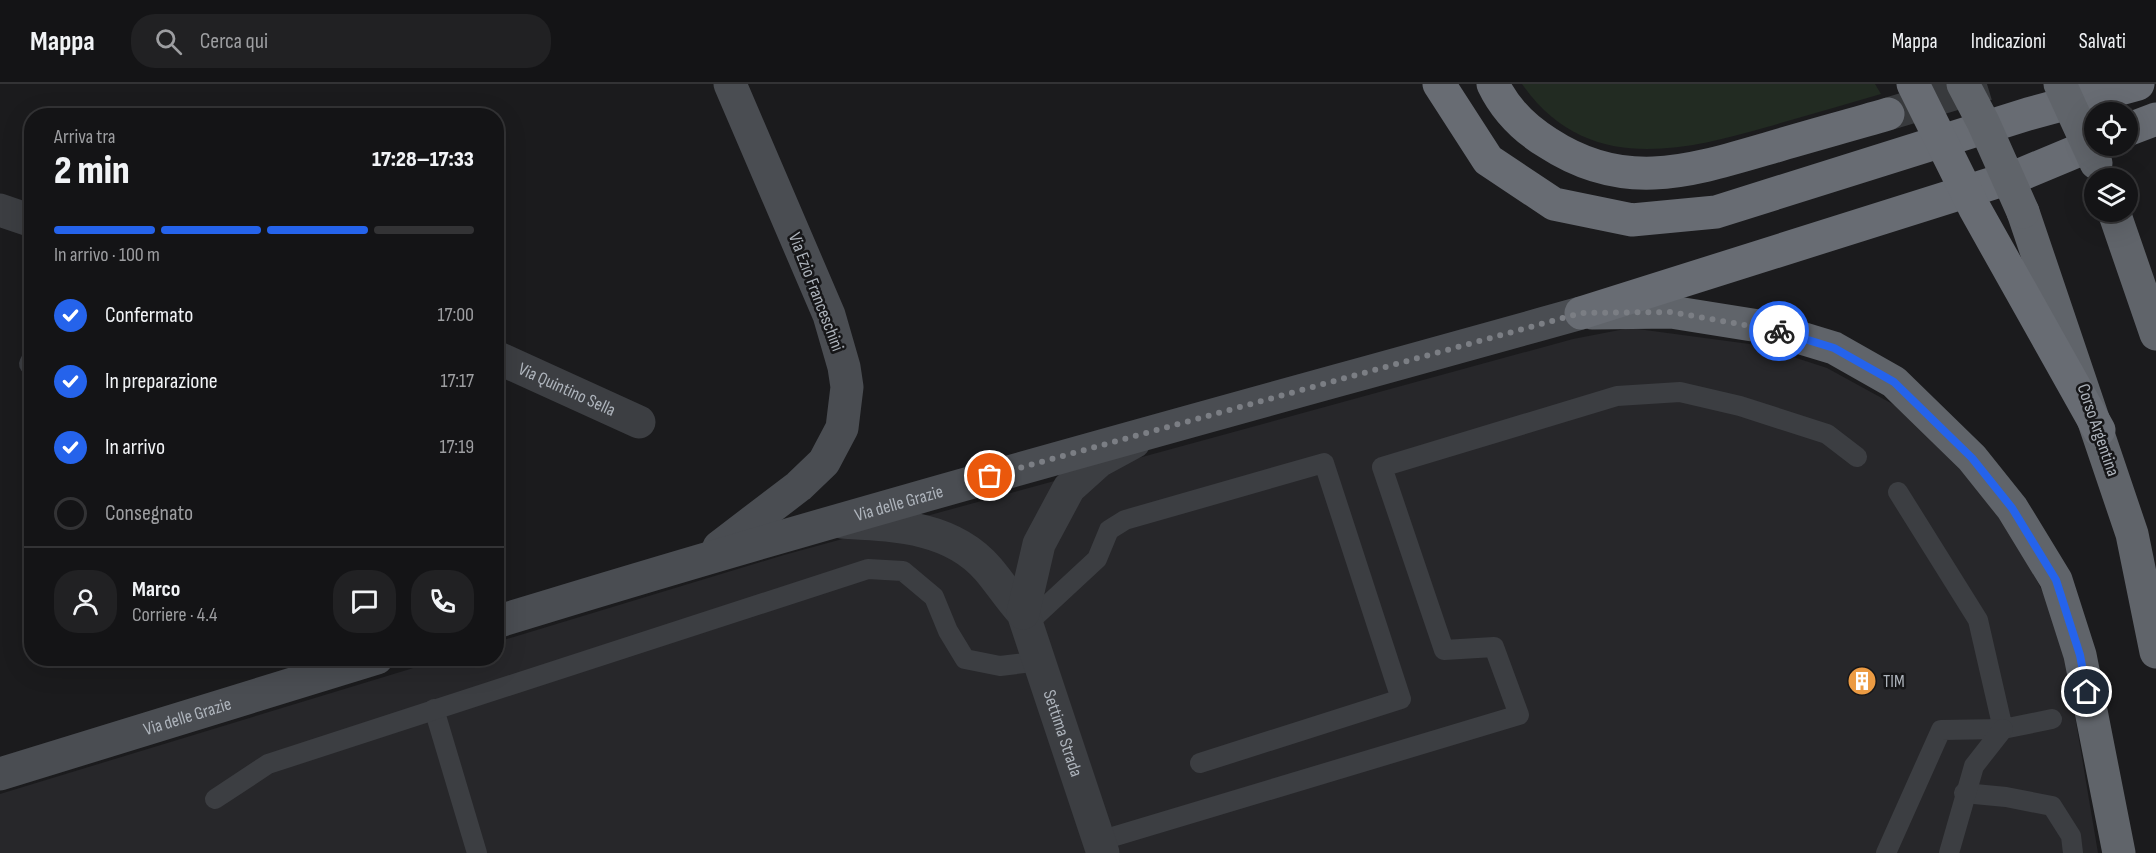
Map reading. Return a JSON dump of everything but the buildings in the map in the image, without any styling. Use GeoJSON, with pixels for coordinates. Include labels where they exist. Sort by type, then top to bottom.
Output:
{"type":"FeatureCollection","features":[{"type":"Feature","properties":{"kind":"highway"},"geometry":{"type":"LineString","coordinates":[[1439,84],[1488,160],[1554,204],[1632,220],[1716,212],[2028,114],[2138,84]]}},
{"type":"Feature","properties":{"kind":"highway"},"geometry":{"type":"LineString","coordinates":[[1493,84],[1509,110],[1543,140],[1566,155],[1594,166],[1625,173],[1661,175],[1695,170],[1888,114]]}},
{"type":"Feature","properties":{"kind":"highway"},"geometry":{"type":"LineString","coordinates":[[1913,84],[1975,209],[2098,430]]}},
{"type":"Feature","properties":{"kind":"highway","name":"Corso Argentina"},"geometry":{"type":"LineString","coordinates":[[1963,84],[1983,122],[2023,212],[2098,430],[2132,534],[2156,652]]}},
{"type":"Feature","properties":{"kind":"highway"},"geometry":{"type":"LineString","coordinates":[[1581,313],[2022,174],[2097,162],[2060,84]]}},
{"type":"Feature","properties":{"kind":"highway"},"geometry":{"type":"LineString","coordinates":[[2138,125],[2156,118]]}},
{"type":"Feature","properties":{"kind":"highway"},"geometry":{"type":"LineString","coordinates":[[2117,222],[2156,334]]}},
{"type":"Feature","properties":{"kind":"highway"},"geometry":{"type":"LineString","coordinates":[[1581,313],[1671,312],[1765,327],[1834,348],[1894,382],[1972,458],[2012,508],[2056,580],[2080,655],[2119,853]]}},
{"type":"Feature","properties":{"kind":"main road","name":"Via Ezio Franceschini"},"geometry":{"type":"LineString","coordinates":[[706,557],[799,486],[824,462],[842,428],[847,387],[844,367],[828,315],[729,84]]}},
{"type":"Feature","properties":{"kind":"main road","name":"Via delle Grazie"},"geometry":{"type":"LineString","coordinates":[[504,620],[706,557],[1033,463],[1581,313]]}},
{"type":"Feature","properties":{"kind":"main road","name":"Via delle Grazie"},"geometry":{"type":"LineString","coordinates":[[0,774],[351,666]]}},
{"type":"Feature","properties":{"kind":"street"},"geometry":{"type":"LineString","coordinates":[[0,210],[24,218]]}},
{"type":"Feature","properties":{"kind":"street","name":"Via Quintino Sella"},"geometry":{"type":"LineString","coordinates":[[504,361],[639,422]]}},
{"type":"Feature","properties":{"kind":"street"},"geometry":{"type":"LineString","coordinates":[[1026,618],[1039,544],[1069,488],[1099,461],[1151,432]]}},
{"type":"Feature","properties":{"kind":"street","name":"Settima Strada"},"geometry":{"type":"LineString","coordinates":[[836,521],[924,529],[970,552],[988,569],[999,587],[1026,618],[1101,847]]}},
{"type":"Feature","properties":{"kind":"lane"},"geometry":{"type":"LineString","coordinates":[[1101,847],[1519,715],[1494,647],[1444,650],[1382,467],[1617,396],[1680,392],[1740,406],[1827,434],[1857,457]]}},
{"type":"Feature","properties":{"kind":"lane"},"geometry":{"type":"LineString","coordinates":[[1026,618],[1097,559],[1109,530],[1125,520],[1324,463],[1401,699],[1200,763]]}},
{"type":"Feature","properties":{"kind":"lane"},"geometry":{"type":"LineString","coordinates":[[1898,492],[1978,621],[2002,729],[1974,766],[1964,793],[1949,853]]}},
{"type":"Feature","properties":{"kind":"lane"},"geometry":{"type":"LineString","coordinates":[[215,799],[268,764],[868,569],[903,572],[934,597],[948,631],[964,659],[1000,666],[1041,661]]}},
{"type":"Feature","properties":{"kind":"lane"},"geometry":{"type":"LineString","coordinates":[[434,709],[477,853]]}},
{"type":"Feature","properties":{"kind":"lane"},"geometry":{"type":"LineString","coordinates":[[1886,853],[1941,730],[2002,729],[2052,719]]}},
{"type":"Feature","properties":{"kind":"lane"},"geometry":{"type":"LineString","coordinates":[[1964,793],[2006,797],[2052,806],[2071,836],[2073,853]]}},
{"type":"Feature","properties":{"kind":"shaded area"},"geometry":{"type":"Polygon","coordinates":[[[1522,84],[1875,84],[1881,94],[1699,144],[1634,149],[1603,144],[1574,132],[1547,112],[1522,84]]]}},
{"type":"Feature","properties":{"kind":"shaded area"},"geometry":{"type":"Polygon","coordinates":[[[1630,328],[1757,345],[1827,368],[1920,419],[2014,534],[2060,627],[2098,853],[0,853],[0,794],[420,666],[504,666],[504,640],[784,555],[1573,339],[1630,328]]]}},
{"type":"Feature","properties":{"kind":"tunnel"},"geometry":{"type":"LineString","coordinates":[[1888,114],[1987,84]]}},
{"type":"Feature","properties":{"kind":"way so far"},"geometry":{"type":"LineString","coordinates":[[990,476],[1581,313],[1671,312],[1779,331]]}},
{"type":"Feature","properties":{"kind":"place","name":"TIM"},"geometry":{"type":"Point","coordinates":[1862,681]}},
{"type":"Feature","properties":{"kind":"route"},"geometry":{"type":"LineString","coordinates":[[1779,331],[1834,348],[1894,382],[1972,458],[2012,508],[2056,580],[2080,655],[2087,692]]}}]}
